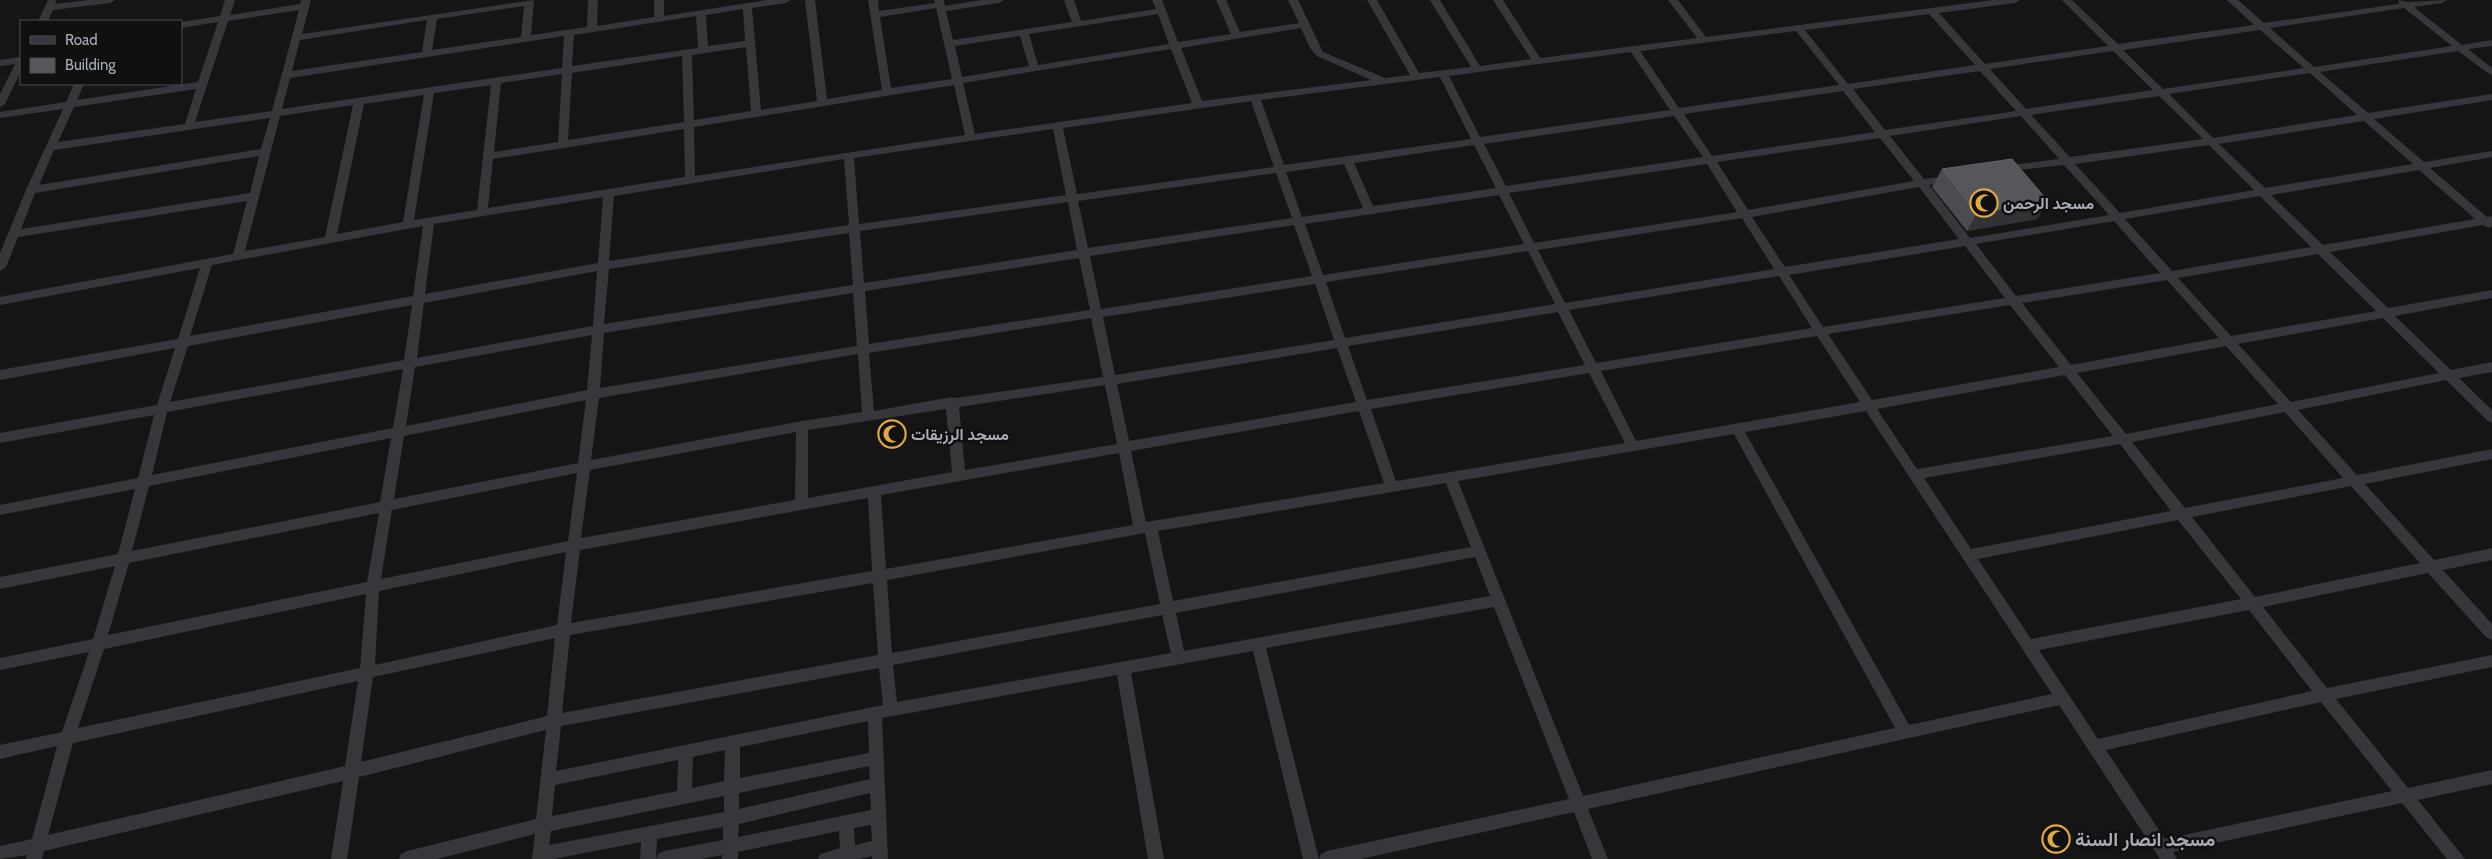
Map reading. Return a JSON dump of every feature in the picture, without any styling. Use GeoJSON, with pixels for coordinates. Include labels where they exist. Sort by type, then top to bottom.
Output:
{"type":"FeatureCollection","features":[{"type":"Feature","properties":{"kind":"street"},"geometry":{"type":"LineString","coordinates":[[43,20],[51,4],[110,0]]}},
{"type":"Feature","properties":{"kind":"street"},"geometry":{"type":"LineString","coordinates":[[189,126],[230,0]]}},
{"type":"Feature","properties":{"kind":"street"},"geometry":{"type":"LineString","coordinates":[[592,28],[593,0]]}},
{"type":"Feature","properties":{"kind":"street"},"geometry":{"type":"LineString","coordinates":[[659,0],[659,19]]}},
{"type":"Feature","properties":{"kind":"street"},"geometry":{"type":"LineString","coordinates":[[288,75],[786,0]]}},
{"type":"Feature","properties":{"kind":"street"},"geometry":{"type":"LineString","coordinates":[[810,0],[822,103]]}},
{"type":"Feature","properties":{"kind":"street"},"geometry":{"type":"LineString","coordinates":[[873,0],[887,92]]}},
{"type":"Feature","properties":{"kind":"street"},"geometry":{"type":"LineString","coordinates":[[875,15],[940,5],[999,0]]}},
{"type":"Feature","properties":{"kind":"street"},"geometry":{"type":"LineString","coordinates":[[1069,0],[1077,24]]}},
{"type":"Feature","properties":{"kind":"street"},"geometry":{"type":"LineString","coordinates":[[1158,0],[1198,105]]}},
{"type":"Feature","properties":{"kind":"street"},"geometry":{"type":"LineString","coordinates":[[1221,0],[1236,36]]}},
{"type":"Feature","properties":{"kind":"street"},"geometry":{"type":"LineString","coordinates":[[1293,0],[1320,54],[1383,81]]}},
{"type":"Feature","properties":{"kind":"street"},"geometry":{"type":"LineString","coordinates":[[1372,0],[1417,78]]}},
{"type":"Feature","properties":{"kind":"street"},"geometry":{"type":"LineString","coordinates":[[1435,0],[1478,70]]}},
{"type":"Feature","properties":{"kind":"street"},"geometry":{"type":"LineString","coordinates":[[1498,0],[1538,62]]}},
{"type":"Feature","properties":{"kind":"street"},"geometry":{"type":"LineString","coordinates":[[1673,0],[1704,40]]}},
{"type":"Feature","properties":{"kind":"street"},"geometry":{"type":"LineString","coordinates":[[0,300],[428,221],[848,155],[1198,105],[1799,28],[1935,7],[2015,0]]}},
{"type":"Feature","properties":{"kind":"street"},"geometry":{"type":"LineString","coordinates":[[2067,0],[2209,142],[2492,418]]}},
{"type":"Feature","properties":{"kind":"street"},"geometry":{"type":"LineString","coordinates":[[2232,0],[2490,223]]}},
{"type":"Feature","properties":{"kind":"street"},"geometry":{"type":"LineString","coordinates":[[0,375],[604,266],[854,228],[1280,170],[2116,49],[2263,27],[2403,2],[2442,0]]}},
{"type":"Feature","properties":{"kind":"street"},"geometry":{"type":"LineString","coordinates":[[298,37],[529,1],[526,38]]}},
{"type":"Feature","properties":{"kind":"street"},"geometry":{"type":"LineString","coordinates":[[182,24],[224,18],[306,2],[238,257]]}},
{"type":"Feature","properties":{"kind":"street"},"geometry":{"type":"LineString","coordinates":[[2403,2],[2492,74]]}},
{"type":"Feature","properties":{"kind":"street"},"geometry":{"type":"LineString","coordinates":[[940,5],[970,137]]}},
{"type":"Feature","properties":{"kind":"street"},"geometry":{"type":"LineString","coordinates":[[747,6],[756,114]]}},
{"type":"Feature","properties":{"kind":"street"},"geometry":{"type":"LineString","coordinates":[[1935,7],[1982,68],[2434,566],[2492,634]]}},
{"type":"Feature","properties":{"kind":"street"},"geometry":{"type":"LineString","coordinates":[[949,44],[1162,11]]}},
{"type":"Feature","properties":{"kind":"street"},"geometry":{"type":"LineString","coordinates":[[701,13],[703,50]]}},
{"type":"Feature","properties":{"kind":"street"},"geometry":{"type":"LineString","coordinates":[[427,54],[432,17]]}},
{"type":"Feature","properties":{"kind":"street"},"geometry":{"type":"LineString","coordinates":[[487,157],[1304,25]]}},
{"type":"Feature","properties":{"kind":"street"},"geometry":{"type":"LineString","coordinates":[[1799,28],[2324,695],[2457,859]]}},
{"type":"Feature","properties":{"kind":"street"},"geometry":{"type":"LineString","coordinates":[[563,145],[570,32]]}},
{"type":"Feature","properties":{"kind":"street"},"geometry":{"type":"LineString","coordinates":[[1024,33],[1034,68]]}},
{"type":"Feature","properties":{"kind":"street"},"geometry":{"type":"LineString","coordinates":[[50,147],[750,43]]}},
{"type":"Feature","properties":{"kind":"street"},"geometry":{"type":"LineString","coordinates":[[0,438],[599,329],[1084,253],[2161,94],[2492,43]]}},
{"type":"Feature","properties":{"kind":"street"},"geometry":{"type":"LineString","coordinates":[[1634,50],[1746,214],[1820,332],[1870,404],[2165,853],[2406,795],[2492,777]]}},
{"type":"Feature","properties":{"kind":"street"},"geometry":{"type":"LineString","coordinates":[[687,53],[687,124],[690,179]]}},
{"type":"Feature","properties":{"kind":"street"},"geometry":{"type":"LineString","coordinates":[[0,62],[20,60]]}},
{"type":"Feature","properties":{"kind":"street"},"geometry":{"type":"LineString","coordinates":[[0,102],[20,62]]}},
{"type":"Feature","properties":{"kind":"street"},"geometry":{"type":"LineString","coordinates":[[1443,74],[1633,447]]}},
{"type":"Feature","properties":{"kind":"street"},"geometry":{"type":"LineString","coordinates":[[482,212],[496,82]]}},
{"type":"Feature","properties":{"kind":"street"},"geometry":{"type":"LineString","coordinates":[[0,267],[31,190],[79,85]]}},
{"type":"Feature","properties":{"kind":"street"},"geometry":{"type":"LineString","coordinates":[[0,115],[201,85]]}},
{"type":"Feature","properties":{"kind":"street"},"geometry":{"type":"LineString","coordinates":[[408,225],[429,92]]}},
{"type":"Feature","properties":{"kind":"street"},"geometry":{"type":"LineString","coordinates":[[1989,172],[2209,142],[2492,97]]}},
{"type":"Feature","properties":{"kind":"street"},"geometry":{"type":"LineString","coordinates":[[1255,98],[1392,487]]}},
{"type":"Feature","properties":{"kind":"street"},"geometry":{"type":"LineString","coordinates":[[330,239],[359,102]]}},
{"type":"Feature","properties":{"kind":"street"},"geometry":{"type":"LineString","coordinates":[[1057,125],[1124,448],[1179,658]]}},
{"type":"Feature","properties":{"kind":"street"},"geometry":{"type":"LineString","coordinates":[[31,190],[266,152]]}},
{"type":"Feature","properties":{"kind":"street"},"geometry":{"type":"LineString","coordinates":[[0,583],[386,505],[802,426],[952,402],[1111,380],[1967,242],[2492,154]]}},
{"type":"Feature","properties":{"kind":"street"},"geometry":{"type":"LineString","coordinates":[[848,155],[860,288],[868,416]]}},
{"type":"Feature","properties":{"kind":"street"},"geometry":{"type":"LineString","coordinates":[[1348,160],[1370,211]]}},
{"type":"Feature","properties":{"kind":"street"},"geometry":{"type":"LineString","coordinates":[[0,510],[593,394],[864,349],[1533,248],[1960,177]]}},
{"type":"Feature","properties":{"kind":"street"},"geometry":{"type":"LineString","coordinates":[[609,192],[586,466],[563,630],[550,779],[540,856],[731,818],[878,784]]}},
{"type":"Feature","properties":{"kind":"street"},"geometry":{"type":"LineString","coordinates":[[14,234],[254,196]]}},
{"type":"Feature","properties":{"kind":"street"},"geometry":{"type":"LineString","coordinates":[[339,859],[350,772],[367,671],[373,586],[420,300],[428,221]]}},
{"type":"Feature","properties":{"kind":"street"},"geometry":{"type":"LineString","coordinates":[[0,664],[575,545],[959,476],[1364,405],[2013,301],[2318,248],[2490,223]]}},
{"type":"Feature","properties":{"kind":"street"},"geometry":{"type":"LineString","coordinates":[[36,852],[67,738],[99,643],[124,558],[162,409],[207,263]]}},
{"type":"Feature","properties":{"kind":"street"},"geometry":{"type":"LineString","coordinates":[[0,752],[563,630],[1146,528],[1633,447],[2492,294]]}},
{"type":"Feature","properties":{"kind":"street"},"geometry":{"type":"LineString","coordinates":[[1916,474],[2122,439],[2492,367]]}},
{"type":"Feature","properties":{"kind":"street"},"geometry":{"type":"LineString","coordinates":[[952,402],[959,476]]}},
{"type":"Feature","properties":{"kind":"street"},"geometry":{"type":"LineString","coordinates":[[802,426],[802,504]]}},
{"type":"Feature","properties":{"kind":"street"},"geometry":{"type":"LineString","coordinates":[[1736,429],[1905,732]]}},
{"type":"Feature","properties":{"kind":"street"},"geometry":{"type":"LineString","coordinates":[[1969,555],[2492,454]]}},
{"type":"Feature","properties":{"kind":"street"},"geometry":{"type":"LineString","coordinates":[[1451,478],[1600,859]]}},
{"type":"Feature","properties":{"kind":"street"},"geometry":{"type":"LineString","coordinates":[[874,492],[885,660],[891,710]]}},
{"type":"Feature","properties":{"kind":"street"},"geometry":{"type":"LineString","coordinates":[[0,854],[36,852],[554,721],[1480,551]]}},
{"type":"Feature","properties":{"kind":"street"},"geometry":{"type":"LineString","coordinates":[[2029,646],[2492,554]]}},
{"type":"Feature","properties":{"kind":"street"},"geometry":{"type":"LineString","coordinates":[[550,779],[875,713],[1500,600]]}},
{"type":"Feature","properties":{"kind":"street"},"geometry":{"type":"LineString","coordinates":[[1258,644],[1311,859]]}},
{"type":"Feature","properties":{"kind":"street"},"geometry":{"type":"LineString","coordinates":[[2095,746],[2324,695],[2492,661]]}},
{"type":"Feature","properties":{"kind":"street"},"geometry":{"type":"LineString","coordinates":[[1123,668],[1156,859]]}},
{"type":"Feature","properties":{"kind":"street"},"geometry":{"type":"LineString","coordinates":[[1337,858],[1578,802],[2063,698]]}},
{"type":"Feature","properties":{"kind":"street"},"geometry":{"type":"LineString","coordinates":[[826,859],[848,854],[880,853],[875,713]]}},
{"type":"Feature","properties":{"kind":"street"},"geometry":{"type":"LineString","coordinates":[[730,853],[733,743]]}},
{"type":"Feature","properties":{"kind":"street"},"geometry":{"type":"LineString","coordinates":[[684,798],[686,752]]}},
{"type":"Feature","properties":{"kind":"street"},"geometry":{"type":"LineString","coordinates":[[407,859],[543,825],[877,758]]}},
{"type":"Feature","properties":{"kind":"street"},"geometry":{"type":"LineString","coordinates":[[664,859],[730,853],[879,816]]}},
{"type":"Feature","properties":{"kind":"street"},"geometry":{"type":"LineString","coordinates":[[846,823],[848,854]]}},
{"type":"Feature","properties":{"kind":"street"},"geometry":{"type":"LineString","coordinates":[[648,859],[649,833]]}},
{"type":"Feature","properties":{"kind":"building"},"geometry":{"type":"Polygon","coordinates":[[[2012,159],[2048,201],[1977,213],[1942,169],[2012,159]]]}},
{"type":"Feature","properties":{"kind":"place","name":"مسجد الرحمن"},"geometry":{"type":"Point","coordinates":[1984,203]}},
{"type":"Feature","properties":{"kind":"place","name":"مسجد الرزيقات"},"geometry":{"type":"Point","coordinates":[892,434]}},
{"type":"Feature","properties":{"kind":"place","name":"مسجد انصار السنة"},"geometry":{"type":"Point","coordinates":[2056,839]}}]}
